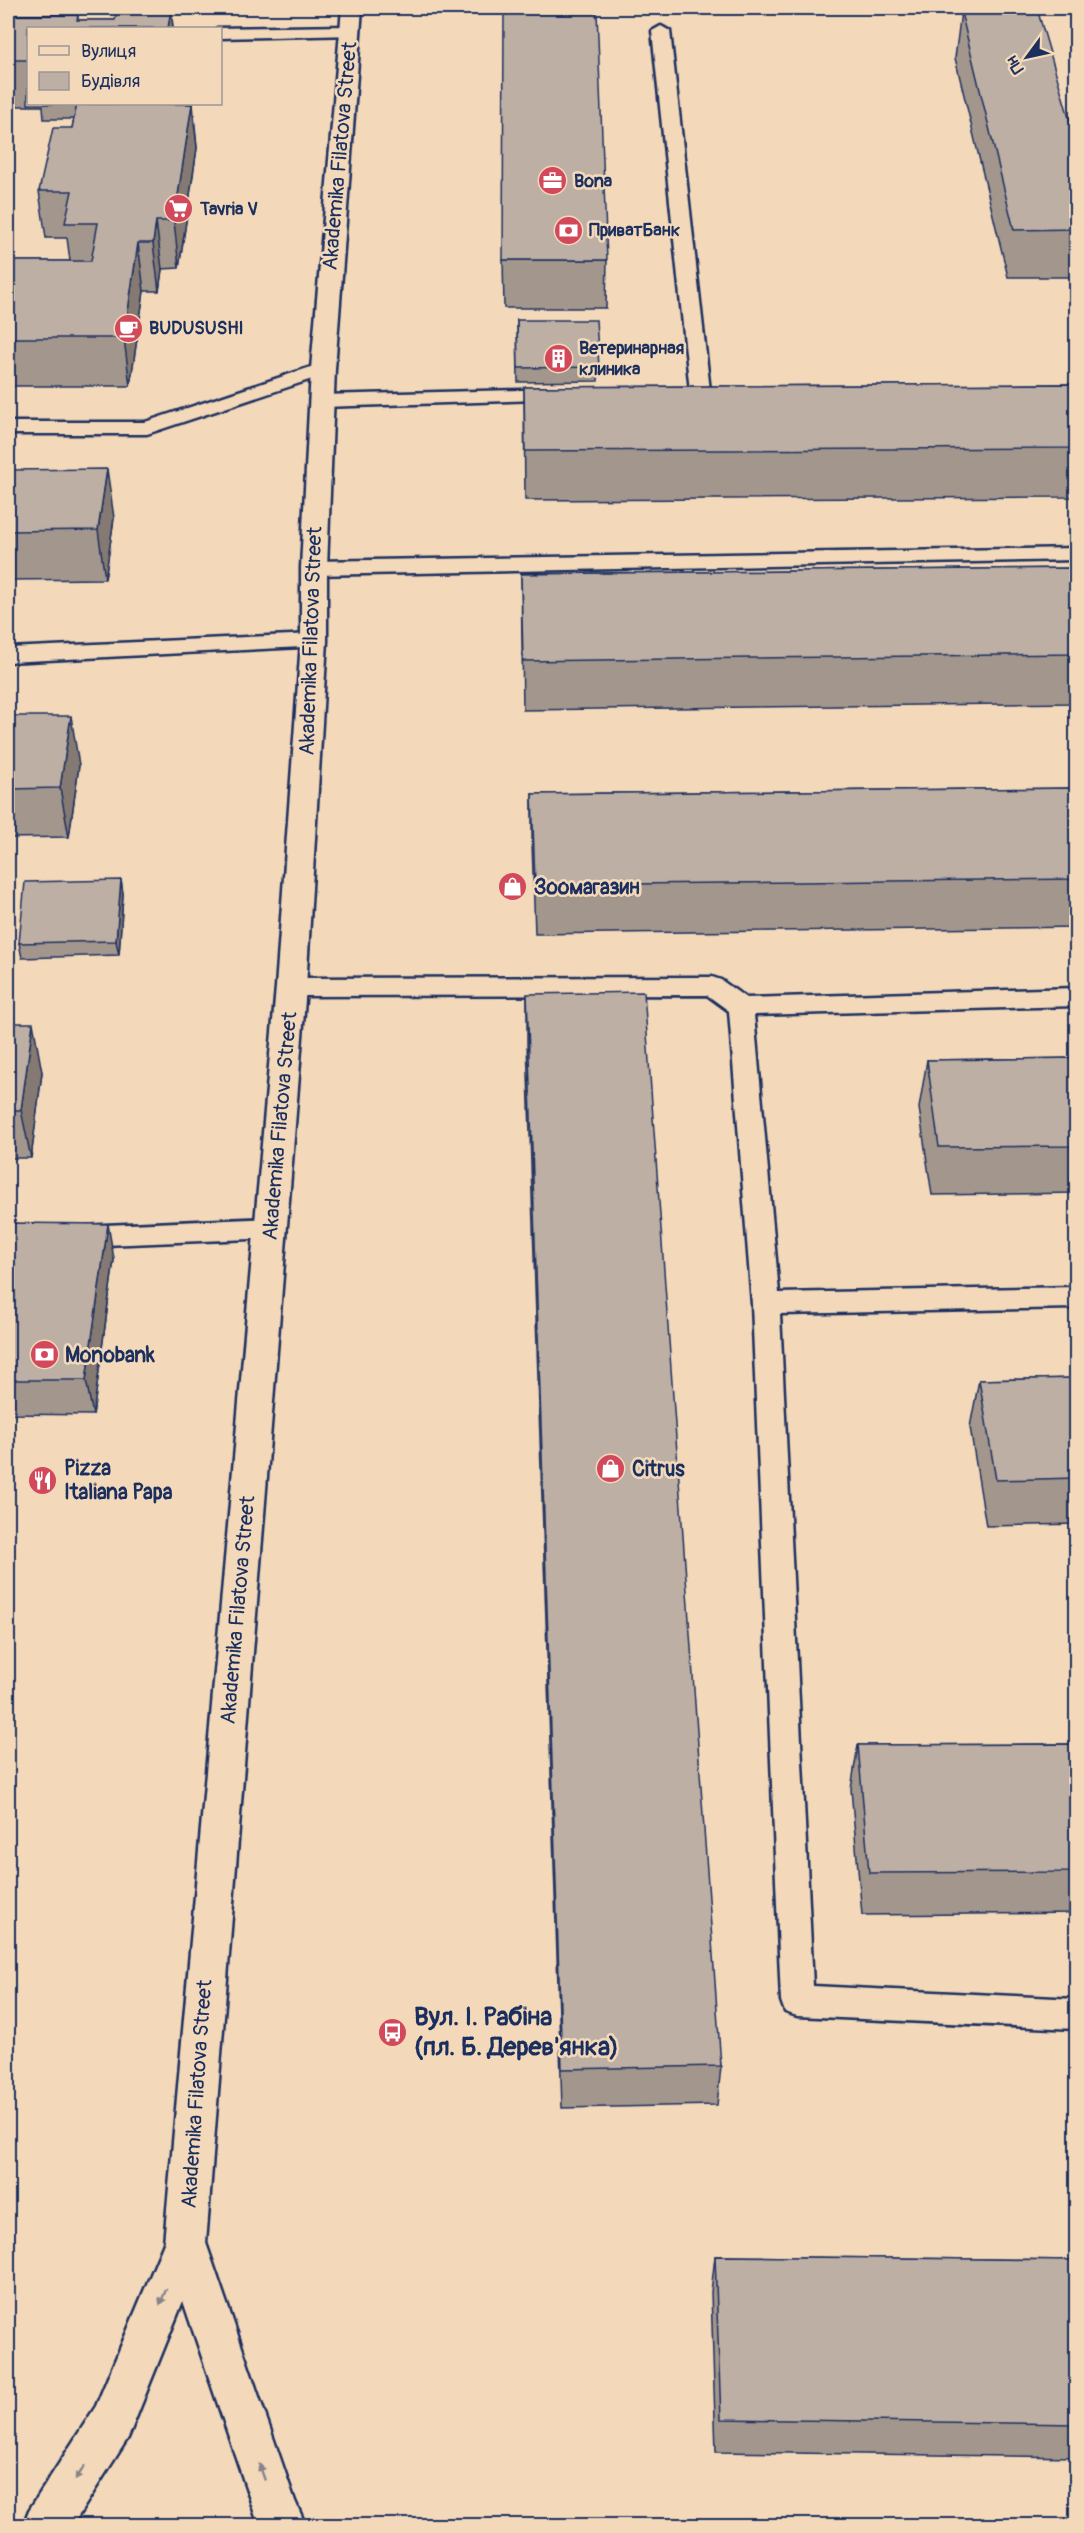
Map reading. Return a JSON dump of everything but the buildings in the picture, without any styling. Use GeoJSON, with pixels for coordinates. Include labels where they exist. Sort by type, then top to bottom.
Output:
{"type":"FeatureCollection","features":[{"type":"Feature","properties":{"kind":"main road","name":"Akademika Filatova Street"},"geometry":{"type":"LineString","coordinates":[[45,2526],[112,2422],[185,2243],[291,987],[314,641],[314,568],[322,401],[352,8]]}},
{"type":"Feature","properties":{"kind":"main road","name":"Akademika Filatova Street"},"geometry":{"type":"LineString","coordinates":[[185,2243],[276,2512],[284,2526]]}},
{"type":"Feature","properties":{"kind":"lane"},"geometry":{"type":"LineString","coordinates":[[661,30],[700,391]]}},
{"type":"Feature","properties":{"kind":"lane"},"geometry":{"type":"LineString","coordinates":[[222,33],[350,32]]}},
{"type":"Feature","properties":{"kind":"lane"},"geometry":{"type":"LineString","coordinates":[[8,428],[147,429],[324,369]]}},
{"type":"Feature","properties":{"kind":"lane"},"geometry":{"type":"LineString","coordinates":[[676,392],[723,391]]}},
{"type":"Feature","properties":{"kind":"lane"},"geometry":{"type":"LineString","coordinates":[[322,401],[582,394]]}},
{"type":"Feature","properties":{"kind":"lane"},"geometry":{"type":"LineString","coordinates":[[314,568],[1077,554]]}},
{"type":"Feature","properties":{"kind":"lane"},"geometry":{"type":"LineString","coordinates":[[8,656],[314,641]]}},
{"type":"Feature","properties":{"kind":"lane"},"geometry":{"type":"LineString","coordinates":[[291,987],[712,986],[741,1007],[1077,997]]}},
{"type":"Feature","properties":{"kind":"lane"},"geometry":{"type":"LineString","coordinates":[[741,1007],[766,1304],[797,2001],[1077,2013]]}},
{"type":"Feature","properties":{"kind":"lane"},"geometry":{"type":"LineString","coordinates":[[8,1239],[272,1228]]}},
{"type":"Feature","properties":{"kind":"lane"},"geometry":{"type":"LineString","coordinates":[[766,1304],[1077,1297]]}},
{"type":"Feature","properties":{"kind":"place","name":"Bona"},"geometry":{"type":"Point","coordinates":[553,181]}},
{"type":"Feature","properties":{"kind":"place","name":"Tavria V"},"geometry":{"type":"Point","coordinates":[179,209]}},
{"type":"Feature","properties":{"kind":"place","name":"ПриватБанк"},"geometry":{"type":"Point","coordinates":[568,230]}},
{"type":"Feature","properties":{"kind":"place","name":"BUDUSUSHI"},"geometry":{"type":"Point","coordinates":[128,328]}},
{"type":"Feature","properties":{"kind":"place","name":"Ветеринарная клиника"},"geometry":{"type":"Point","coordinates":[558,358]}},
{"type":"Feature","properties":{"kind":"place","name":"Зоомагазин"},"geometry":{"type":"Point","coordinates":[513,887]}},
{"type":"Feature","properties":{"kind":"place","name":"Monobank"},"geometry":{"type":"Point","coordinates":[44,1355]}},
{"type":"Feature","properties":{"kind":"place","name":"Citrus"},"geometry":{"type":"Point","coordinates":[611,1469]}},
{"type":"Feature","properties":{"kind":"place","name":"Pizza Italiana Papa"},"geometry":{"type":"Point","coordinates":[43,1480]}},
{"type":"Feature","properties":{"kind":"place","name":"Вул. І. Рабіна (пл. Б. Дерев'янка)"},"geometry":{"type":"Point","coordinates":[393,2032]}}]}
